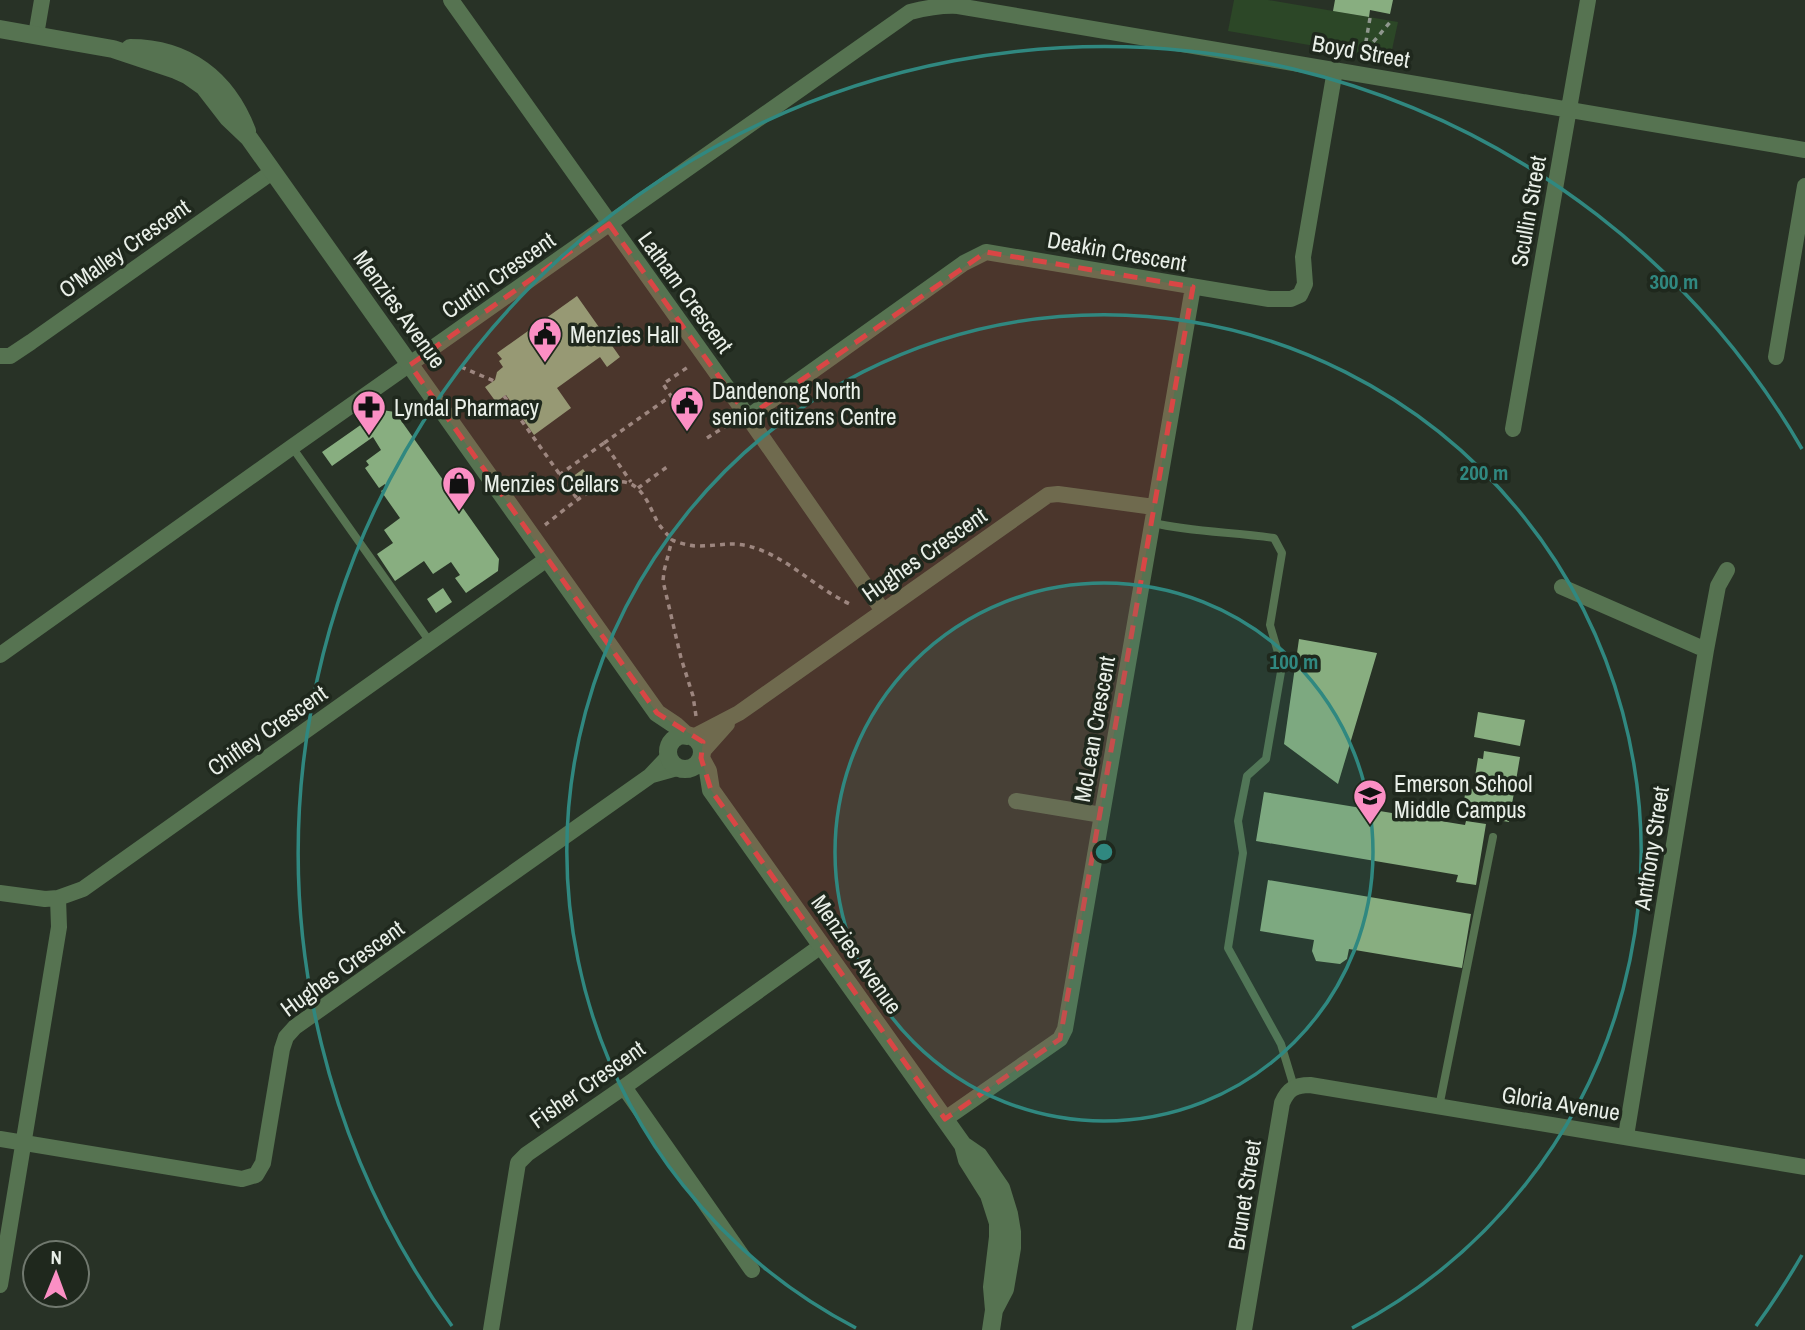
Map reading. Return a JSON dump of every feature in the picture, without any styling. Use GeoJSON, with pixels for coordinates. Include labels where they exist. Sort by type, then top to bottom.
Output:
{"type":"FeatureCollection","features":[{"type":"Feature","properties":{"kind":"street"},"geometry":{"type":"LineString","coordinates":[[36,35],[42,0]]}},
{"type":"Feature","properties":{"kind":"street","name":"Latham Crescent"},"geometry":{"type":"LineString","coordinates":[[451,0],[883,611]]}},
{"type":"Feature","properties":{"kind":"street","name":"Scullin Street"},"geometry":{"type":"LineString","coordinates":[[1513,429],[1588,0]]}},
{"type":"Feature","properties":{"kind":"street","name":"Boyd Street"},"geometry":{"type":"LineString","coordinates":[[911,6],[935,3],[958,6],[1805,150]]}},
{"type":"Feature","properties":{"kind":"street","name":"Curtin Crescent"},"geometry":{"type":"LineString","coordinates":[[0,655],[609,224],[911,6]]}},
{"type":"Feature","properties":{"kind":"street","name":"Menzies Avenue"},"geometry":{"type":"LineString","coordinates":[[0,29],[113,49],[155,49],[184,58],[207,73],[222,88],[240,113],[249,138],[272,172],[657,713],[662,734],[675,760],[694,780],[711,790],[963,1146],[967,1160],[989,1195],[998,1223],[991,1330]]}},
{"type":"Feature","properties":{"kind":"street","name":"Deakin Crescent"},"geometry":{"type":"LineString","coordinates":[[748,417],[964,263],[986,252],[1279,300],[1300,295],[1305,284],[1303,257],[1335,70]]}},
{"type":"Feature","properties":{"kind":"street","name":"O'Malley Crescent"},"geometry":{"type":"LineString","coordinates":[[0,356],[10,356],[31,342],[272,172]]}},
{"type":"Feature","properties":{"kind":"street"},"geometry":{"type":"LineString","coordinates":[[1776,357],[1805,186]]}},
{"type":"Feature","properties":{"kind":"street","name":"McLean Crescent"},"geometry":{"type":"LineString","coordinates":[[945,1119],[1060,1039],[1065,1029],[1193,287]]}},
{"type":"Feature","properties":{"kind":"street","name":"Hughes Crescent"},"geometry":{"type":"LineString","coordinates":[[696,746],[1048,495],[1058,494],[1153,515]]}},
{"type":"Feature","properties":{"kind":"street","name":"Chifley Crescent"},"geometry":{"type":"LineString","coordinates":[[0,893],[32,899],[58,898],[83,889],[547,559]]}},
{"type":"Feature","properties":{"kind":"street","name":"Anthony Street"},"geometry":{"type":"LineString","coordinates":[[1626,1136],[1706,649],[1718,586],[1727,570]]}},
{"type":"Feature","properties":{"kind":"street"},"geometry":{"type":"LineString","coordinates":[[1562,587],[1706,649]]}},
{"type":"Feature","properties":{"kind":"street","name":"Menzies Avenue"},"geometry":{"type":"LineString","coordinates":[[657,713],[675,724],[696,746],[708,771],[711,790]]}},
{"type":"Feature","properties":{"kind":"street"},"geometry":{"type":"LineString","coordinates":[[676,738],[696,746],[695,766],[675,760],[676,738]]}},
{"type":"Feature","properties":{"kind":"street","name":"Hughes Crescent"},"geometry":{"type":"LineString","coordinates":[[0,1139],[242,1180],[256,1175],[263,1163],[282,1049],[286,1037],[295,1027],[675,760]]}},
{"type":"Feature","properties":{"kind":"street"},"geometry":{"type":"LineString","coordinates":[[1016,801],[1102,815]]}},
{"type":"Feature","properties":{"kind":"street"},"geometry":{"type":"LineString","coordinates":[[0,1285],[59,927],[58,898]]}},
{"type":"Feature","properties":{"kind":"street","name":"Fisher Crescent"},"geometry":{"type":"LineString","coordinates":[[491,1330],[519,1163],[527,1154],[821,946]]}},
{"type":"Feature","properties":{"kind":"street","name":"Gloria Avenue"},"geometry":{"type":"LineString","coordinates":[[1302,1086],[1626,1136],[1805,1167]]}},
{"type":"Feature","properties":{"kind":"street","name":"Brunet Street"},"geometry":{"type":"LineString","coordinates":[[1244,1330],[1282,1103],[1285,1096],[1302,1086]]}},
{"type":"Feature","properties":{"kind":"street"},"geometry":{"type":"LineString","coordinates":[[624,1087],[752,1270]]}},
{"type":"Feature","properties":{"kind":"lane"},"geometry":{"type":"LineString","coordinates":[[292,447],[429,642]]}},
{"type":"Feature","properties":{"kind":"lane"},"geometry":{"type":"LineString","coordinates":[[1153,515],[1174,528],[1274,538],[1282,553],[1270,625],[1282,666],[1266,759],[1247,776],[1238,821],[1243,853],[1228,948],[1282,1044],[1302,1086]]}},
{"type":"Feature","properties":{"kind":"lane"},"geometry":{"type":"LineString","coordinates":[[1439,1107],[1493,837]]}},
{"type":"Feature","properties":{"kind":"path"},"geometry":{"type":"LineString","coordinates":[[1370,18],[1364,55],[1391,21]]}},
{"type":"Feature","properties":{"kind":"path"},"geometry":{"type":"LineString","coordinates":[[461,367],[494,381]]}},
{"type":"Feature","properties":{"kind":"path"},"geometry":{"type":"LineString","coordinates":[[559,475],[671,396],[663,384],[688,367]]}},
{"type":"Feature","properties":{"kind":"path"},"geometry":{"type":"LineString","coordinates":[[504,396],[578,500]]}},
{"type":"Feature","properties":{"kind":"path"},"geometry":{"type":"LineString","coordinates":[[707,438],[729,424]]}},
{"type":"Feature","properties":{"kind":"path"},"geometry":{"type":"LineString","coordinates":[[604,443],[633,485]]}},
{"type":"Feature","properties":{"kind":"path"},"geometry":{"type":"LineString","coordinates":[[638,488],[667,467]]}},
{"type":"Feature","properties":{"kind":"path"},"geometry":{"type":"LineString","coordinates":[[539,530],[601,485],[628,483],[638,488],[672,540],[691,546],[731,543],[757,549],[798,570],[852,605]]}},
{"type":"Feature","properties":{"kind":"path"},"geometry":{"type":"LineString","coordinates":[[672,540],[663,581],[696,716]]}},
{"type":"Feature","properties":{"kind":"highlighted area"},"geometry":{"type":"Polygon","coordinates":[[[609,224],[748,417],[986,252],[1193,287],[1060,1039],[945,1119],[711,790],[701,758],[703,742],[657,713],[410,365],[609,224]]]}},
{"type":"Feature","properties":{"kind":"green space"},"geometry":{"type":"Polygon","coordinates":[[[1234,0],[1268,0],[1398,22],[1390,59],[1228,31],[1234,0]]]}},
{"type":"Feature","properties":{"kind":"building"},"geometry":{"type":"Polygon","coordinates":[[[1335,0],[1393,0],[1390,14],[1370,10],[1369,17],[1333,11],[1335,0]]]}},
{"type":"Feature","properties":{"kind":"building","name":"Menzies Hall"},"geometry":{"type":"Polygon","coordinates":[[[577,296],[620,357],[607,367],[600,357],[557,388],[571,408],[534,435],[506,395],[496,402],[485,387],[495,380],[497,372],[503,367],[499,361],[502,359],[497,353],[577,296]]]}},
{"type":"Feature","properties":{"kind":"building"},"geometry":{"type":"Polygon","coordinates":[[[382,410],[395,412],[499,559],[498,571],[466,593],[455,578],[460,575],[451,562],[433,574],[424,561],[395,581],[377,554],[393,543],[384,530],[400,518],[381,491],[387,487],[385,484],[379,488],[365,468],[369,465],[366,461],[381,450],[373,437],[332,466],[322,452],[382,410]]]}},
{"type":"Feature","properties":{"kind":"building"},"geometry":{"type":"Polygon","coordinates":[[[583,469],[590,478],[575,489],[568,480],[583,469]]]}},
{"type":"Feature","properties":{"kind":"building"},"geometry":{"type":"Polygon","coordinates":[[[443,588],[452,602],[436,613],[427,599],[443,588]]]}},
{"type":"Feature","properties":{"kind":"building"},"geometry":{"type":"Polygon","coordinates":[[[1299,639],[1377,653],[1338,784],[1284,744],[1299,639]]]}},
{"type":"Feature","properties":{"kind":"building"},"geometry":{"type":"Polygon","coordinates":[[[1478,712],[1525,720],[1520,746],[1474,737],[1478,712]]]}},
{"type":"Feature","properties":{"kind":"building"},"geometry":{"type":"Polygon","coordinates":[[[1484,751],[1520,757],[1509,822],[1497,820],[1498,812],[1463,807],[1466,788],[1473,789],[1478,758],[1483,759],[1484,751]]]}},
{"type":"Feature","properties":{"kind":"building"},"geometry":{"type":"Polygon","coordinates":[[[1264,792],[1465,825],[1466,821],[1486,824],[1476,885],[1456,882],[1458,875],[1256,841],[1264,792]]]}},
{"type":"Feature","properties":{"kind":"building"},"geometry":{"type":"Polygon","coordinates":[[[1268,880],[1471,914],[1462,968],[1349,949],[1347,959],[1340,964],[1316,961],[1312,951],[1314,940],[1260,931],[1268,880]]]}},
{"type":"Feature","properties":{"kind":"place","name":"Menzies Hall"},"geometry":{"type":"Point","coordinates":[545,364]}},
{"type":"Feature","properties":{"kind":"place","name":"Dandenong North senior citizens Centre"},"geometry":{"type":"Point","coordinates":[687,433]}},
{"type":"Feature","properties":{"kind":"place","name":"Lyndal Pharmacy"},"geometry":{"type":"Point","coordinates":[369,437]}},
{"type":"Feature","properties":{"kind":"place","name":"Menzies Cellars"},"geometry":{"type":"Point","coordinates":[459,513]}},
{"type":"Feature","properties":{"kind":"place","name":"Emerson School Middle Campus"},"geometry":{"type":"Point","coordinates":[1370,826]}}]}
